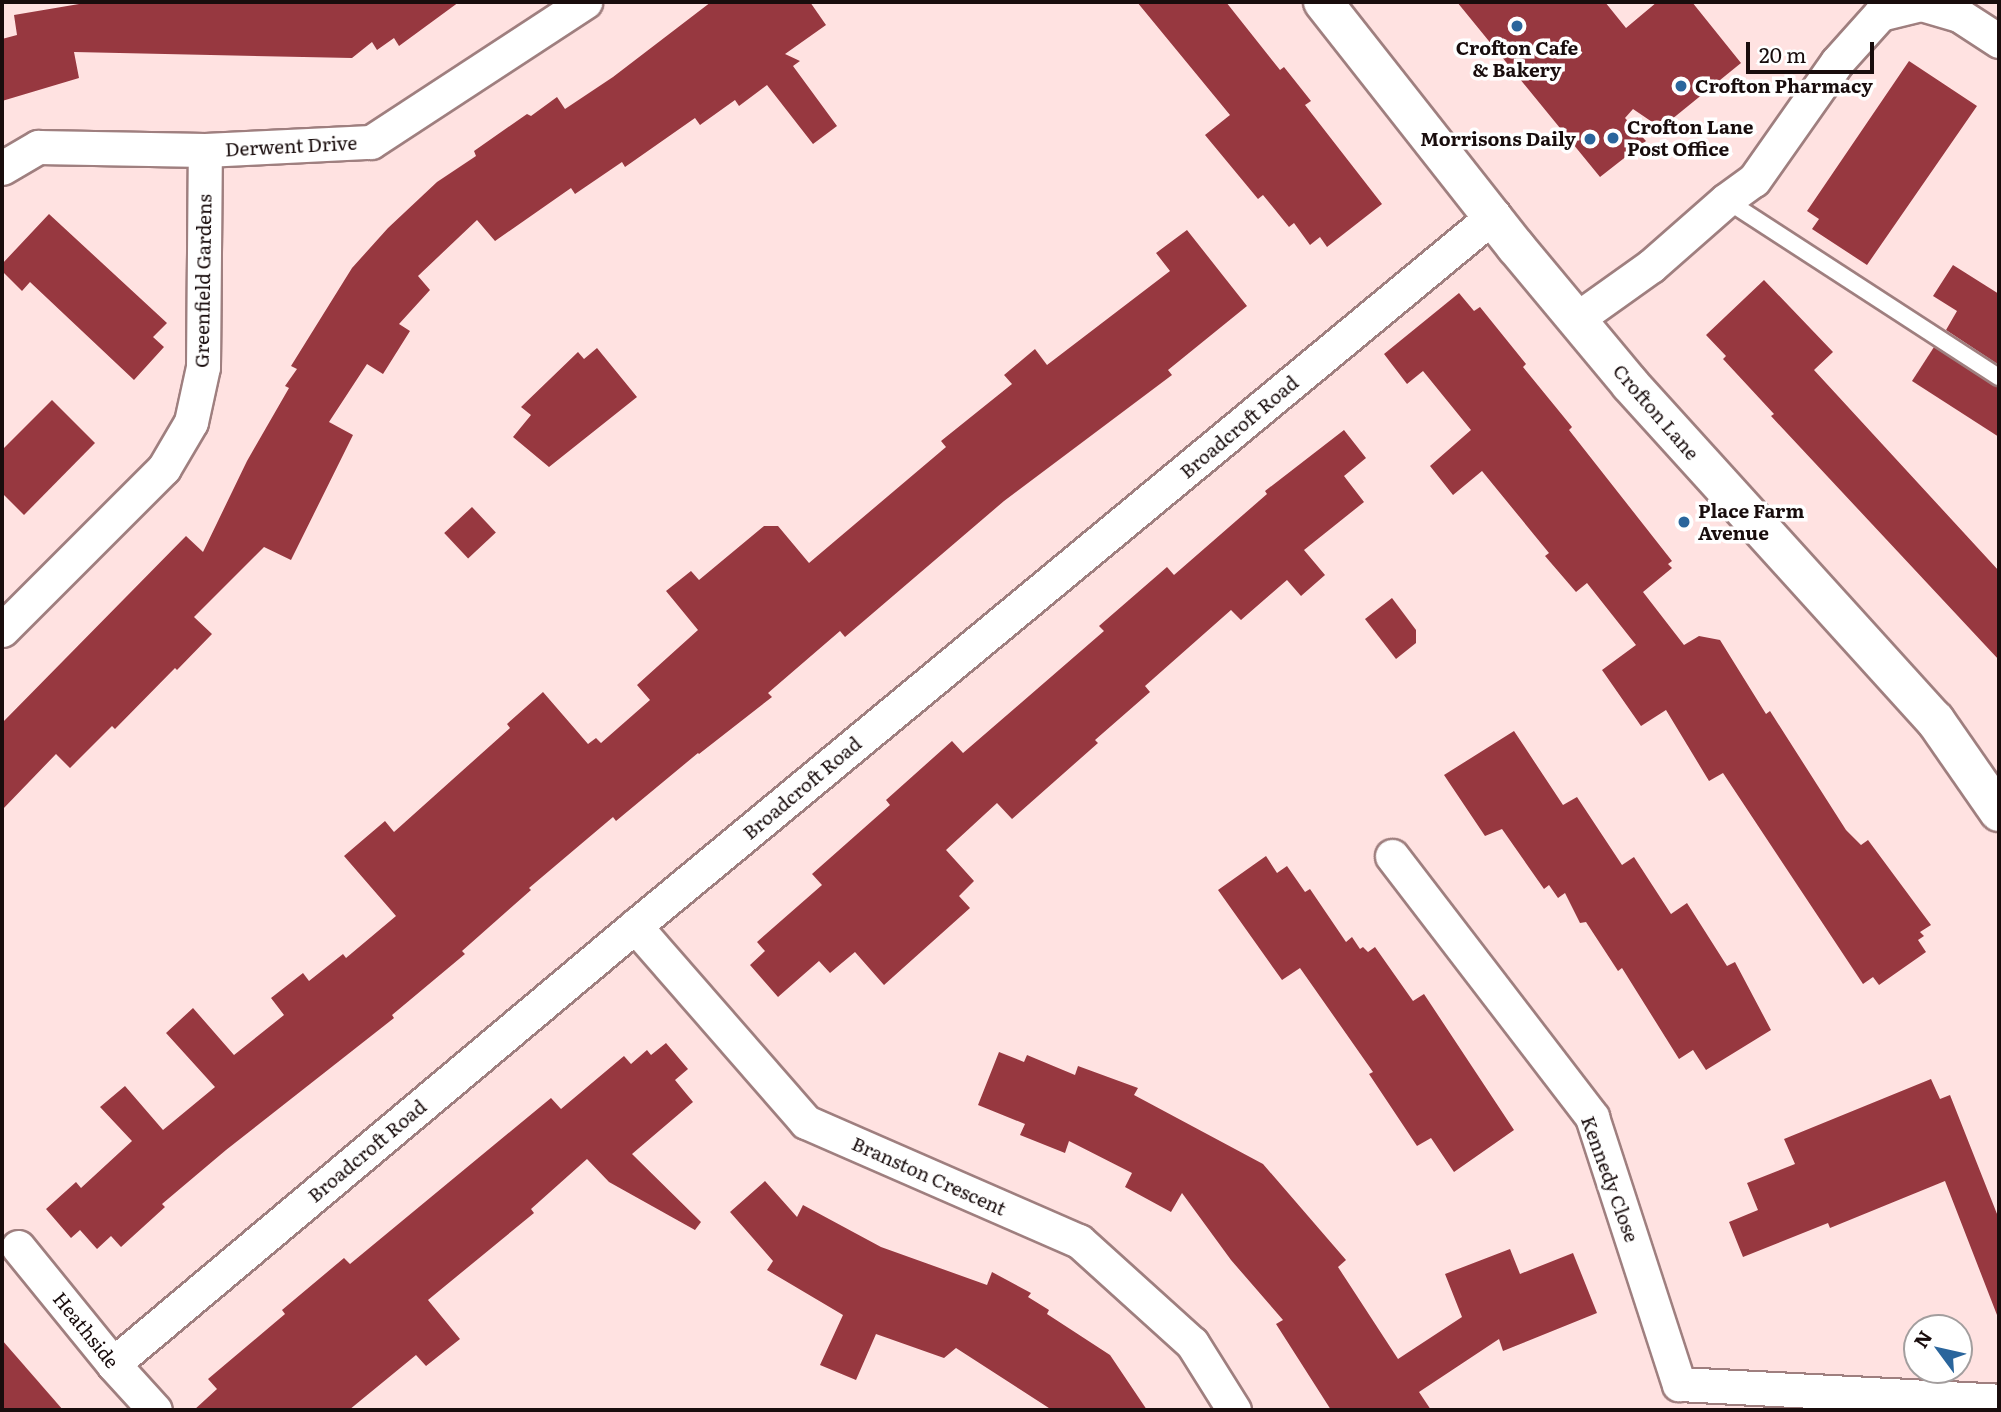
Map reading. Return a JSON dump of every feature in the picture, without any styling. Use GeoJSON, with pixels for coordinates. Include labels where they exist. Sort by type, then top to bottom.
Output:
{"type":"FeatureCollection","features":[{"type":"Feature","properties":{"kind":"street","name":"Derwent Drive"},"geometry":{"type":"LineString","coordinates":[[2,168],[38,148],[205,150],[371,142],[584,2]]}},
{"type":"Feature","properties":{"kind":"street","name":"Crofton Lane"},"geometry":{"type":"LineString","coordinates":[[1323,2],[1494,215],[1516,247],[1578,318],[1630,384],[1935,720],[1999,812]]}},
{"type":"Feature","properties":{"kind":"street"},"geometry":{"type":"LineString","coordinates":[[1578,318],[1651,266],[1726,200],[1754,180],[1874,8],[1921,4],[1959,15],[1999,41]]}},
{"type":"Feature","properties":{"kind":"street","name":"Greenfield Gardens"},"geometry":{"type":"LineString","coordinates":[[2,630],[164,468],[191,422],[203,368],[205,150]]}},
{"type":"Feature","properties":{"kind":"street","name":"Broadcroft Road"},"geometry":{"type":"LineString","coordinates":[[113,1364],[635,926],[1494,215]]}},
{"type":"Feature","properties":{"kind":"street","name":"Kennedy Close"},"geometry":{"type":"LineString","coordinates":[[1392,856],[1592,1116],[1679,1384],[1858,1401],[1999,1401]]}},
{"type":"Feature","properties":{"kind":"street","name":"Branston Crescent"},"geometry":{"type":"LineString","coordinates":[[635,926],[806,1122],[1079,1241],[1192,1343],[1234,1410]]}},
{"type":"Feature","properties":{"kind":"street","name":"Heathside"},"geometry":{"type":"LineString","coordinates":[[18,1247],[113,1364],[155,1410]]}},
{"type":"Feature","properties":{"kind":"lane"},"geometry":{"type":"LineString","coordinates":[[1726,200],[1999,377]]}},
{"type":"Feature","properties":{"kind":"building"},"geometry":{"type":"Polygon","coordinates":[[[459,2],[399,46],[394,38],[377,50],[372,42],[352,58],[74,52],[79,78],[2,101],[2,39],[17,35],[14,15],[85,3],[459,2]]]}},
{"type":"Feature","properties":{"kind":"building"},"geometry":{"type":"Polygon","coordinates":[[[711,2],[810,2],[826,25],[785,54],[800,61],[793,66],[837,126],[813,144],[767,85],[739,106],[735,100],[700,125],[695,118],[625,167],[622,162],[575,194],[571,188],[495,241],[477,220],[418,276],[430,290],[399,324],[410,331],[383,374],[367,364],[329,422],[353,435],[291,560],[264,547],[194,617],[212,634],[177,670],[175,668],[115,729],[112,726],[70,768],[56,754],[2,810],[2,723],[186,536],[203,552],[247,461],[289,388],[285,386],[297,369],[291,366],[352,268],[388,228],[437,182],[476,156],[474,151],[527,114],[531,116],[557,97],[565,109],[613,77],[711,2]]]}},
{"type":"Feature","properties":{"kind":"building"},"geometry":{"type":"Polygon","coordinates":[[[1137,2],[1226,2],[1280,70],[1284,67],[1311,101],[1305,105],[1382,204],[1327,247],[1320,237],[1310,245],[1294,223],[1289,227],[1263,195],[1258,199],[1205,135],[1230,115],[1137,2]]]}},
{"type":"Feature","properties":{"kind":"building"},"geometry":{"type":"Polygon","coordinates":[[[1457,2],[1605,2],[1626,28],[1657,2],[1692,2],[1741,63],[1661,128],[1633,109],[1625,118],[1646,141],[1600,177],[1457,2]]]}},
{"type":"Feature","properties":{"kind":"building"},"geometry":{"type":"Polygon","coordinates":[[[1909,61],[1977,106],[1867,265],[1812,229],[1819,219],[1807,211],[1909,61]]]}},
{"type":"Feature","properties":{"kind":"building"},"geometry":{"type":"Polygon","coordinates":[[[49,214],[167,323],[153,337],[164,347],[134,380],[30,282],[22,291],[2,271],[2,264],[49,214]]]}},
{"type":"Feature","properties":{"kind":"building"},"geometry":{"type":"Polygon","coordinates":[[[1187,230],[1247,306],[1168,370],[1172,375],[1004,501],[845,637],[840,631],[768,693],[772,697],[698,753],[616,821],[613,817],[529,888],[531,890],[462,951],[465,954],[392,1015],[394,1018],[226,1150],[162,1204],[165,1207],[121,1247],[111,1236],[97,1249],[80,1230],[71,1238],[46,1209],[76,1182],[81,1188],[132,1141],[100,1107],[125,1086],[163,1130],[215,1087],[166,1033],[193,1008],[234,1055],[284,1015],[271,998],[303,973],[309,981],[343,954],[346,958],[396,916],[344,856],[385,821],[394,832],[510,728],[507,724],[543,692],[588,744],[596,738],[601,743],[650,700],[637,685],[698,630],[666,591],[691,571],[699,580],[764,526],[778,526],[809,563],[946,447],[941,441],[1012,384],[1004,375],[1035,349],[1047,365],[1170,271],[1156,253],[1187,230]]]}},
{"type":"Feature","properties":{"kind":"building"},"geometry":{"type":"Polygon","coordinates":[[[1953,265],[1999,294],[1999,365],[1946,330],[1957,311],[1933,296],[1953,265]]]}},
{"type":"Feature","properties":{"kind":"building"},"geometry":{"type":"Polygon","coordinates":[[[1764,280],[1833,352],[1814,370],[1999,571],[1999,660],[1771,416],[1774,414],[1723,359],[1726,356],[1706,335],[1764,280]]]}},
{"type":"Feature","properties":{"kind":"building"},"geometry":{"type":"Polygon","coordinates":[[[1459,293],[1474,311],[1480,307],[1526,364],[1523,367],[1572,427],[1569,430],[1672,561],[1668,564],[1672,568],[1643,592],[1684,645],[1699,636],[1720,640],[1766,714],[1770,711],[1846,830],[1861,845],[1868,840],[1931,925],[1920,932],[1924,936],[1918,940],[1926,952],[1879,985],[1873,977],[1863,984],[1723,773],[1709,781],[1666,710],[1641,726],[1602,670],[1636,645],[1587,583],[1576,592],[1545,556],[1549,553],[1482,471],[1453,495],[1430,466],[1471,430],[1423,371],[1407,384],[1384,354],[1459,293]]]}},
{"type":"Feature","properties":{"kind":"building"},"geometry":{"type":"Polygon","coordinates":[[[1934,347],[1999,387],[1999,437],[1912,381],[1934,347]]]}},
{"type":"Feature","properties":{"kind":"building"},"geometry":{"type":"Polygon","coordinates":[[[597,348],[637,397],[549,467],[513,437],[531,415],[521,407],[578,352],[584,359],[597,348]]]}},
{"type":"Feature","properties":{"kind":"building"},"geometry":{"type":"Polygon","coordinates":[[[52,400],[95,443],[24,515],[2,493],[2,450],[52,400]]]}},
{"type":"Feature","properties":{"kind":"building"},"geometry":{"type":"Polygon","coordinates":[[[1344,430],[1366,458],[1344,476],[1364,502],[1304,550],[1325,575],[1301,596],[1287,580],[1241,620],[1231,610],[1145,686],[1150,692],[1095,740],[1098,743],[1012,819],[997,803],[946,850],[974,881],[959,896],[970,908],[884,985],[855,952],[830,973],[819,961],[778,997],[750,965],[765,951],[757,942],[822,885],[812,874],[890,805],[886,800],[952,741],[963,753],[1104,631],[1099,626],[1167,567],[1174,575],[1267,494],[1265,491],[1344,430]]]}},
{"type":"Feature","properties":{"kind":"building"},"geometry":{"type":"Polygon","coordinates":[[[472,507],[496,533],[468,559],[444,533],[472,507]]]}},
{"type":"Feature","properties":{"kind":"building"},"geometry":{"type":"Polygon","coordinates":[[[1392,598],[1416,630],[1416,643],[1396,659],[1365,619],[1392,598]]]}},
{"type":"Feature","properties":{"kind":"building"},"geometry":{"type":"Polygon","coordinates":[[[1514,731],[1563,805],[1577,797],[1622,865],[1634,857],[1671,914],[1687,903],[1727,966],[1735,962],[1771,1030],[1706,1070],[1693,1050],[1679,1059],[1622,968],[1618,971],[1586,922],[1580,923],[1565,893],[1558,898],[1549,885],[1544,889],[1502,829],[1485,836],[1444,775],[1514,731]]]}},
{"type":"Feature","properties":{"kind":"building"},"geometry":{"type":"Polygon","coordinates":[[[1266,856],[1277,873],[1287,866],[1305,892],[1310,889],[1346,942],[1352,937],[1360,949],[1363,947],[1368,952],[1375,947],[1413,1001],[1424,994],[1514,1130],[1454,1172],[1431,1138],[1417,1146],[1369,1074],[1373,1072],[1300,968],[1282,980],[1218,890],[1266,856]]]}},
{"type":"Feature","properties":{"kind":"building"},"geometry":{"type":"Polygon","coordinates":[[[666,1043],[688,1069],[675,1080],[693,1102],[632,1154],[701,1222],[695,1230],[609,1182],[587,1159],[531,1209],[534,1213],[428,1300],[460,1339],[426,1366],[416,1355],[349,1410],[194,1410],[217,1389],[208,1379],[285,1314],[282,1310],[344,1258],[350,1264],[551,1098],[561,1109],[624,1056],[631,1064],[647,1050],[651,1055],[666,1043]]]}},
{"type":"Feature","properties":{"kind":"building"},"geometry":{"type":"Polygon","coordinates":[[[999,1052],[1024,1062],[1027,1055],[1075,1075],[1078,1066],[1138,1088],[1134,1095],[1263,1164],[1346,1260],[1338,1267],[1398,1359],[1462,1317],[1445,1274],[1510,1249],[1520,1274],[1573,1253],[1597,1313],[1503,1351],[1499,1339],[1419,1392],[1431,1410],[1331,1410],[1276,1324],[1283,1320],[1231,1260],[1182,1193],[1171,1212],[1125,1187],[1132,1173],[1069,1141],[1065,1153],[1020,1135],[1025,1124],[978,1105],[999,1052]]]}},
{"type":"Feature","properties":{"kind":"building"},"geometry":{"type":"Polygon","coordinates":[[[1931,1079],[1940,1099],[1950,1095],[1999,1219],[1999,1315],[1945,1181],[1830,1228],[1828,1223],[1743,1257],[1729,1222],[1758,1210],[1747,1183],[1795,1164],[1784,1139],[1931,1079]]]}},
{"type":"Feature","properties":{"kind":"building"},"geometry":{"type":"Polygon","coordinates":[[[765,1181],[797,1217],[803,1205],[881,1247],[987,1285],[992,1272],[1031,1293],[1028,1297],[1049,1310],[1047,1314],[1110,1355],[1147,1410],[1052,1410],[956,1348],[944,1358],[876,1334],[856,1380],[820,1365],[843,1315],[767,1270],[773,1261],[730,1212],[765,1181]]]}},
{"type":"Feature","properties":{"kind":"building"},"geometry":{"type":"Polygon","coordinates":[[[2,1340],[63,1410],[2,1410],[2,1340]]]}},
{"type":"Feature","properties":{"kind":"place","name":"Crofton Cafe & Bakery"},"geometry":{"type":"Point","coordinates":[1517,26]}},
{"type":"Feature","properties":{"kind":"place","name":"Crofton Pharmacy"},"geometry":{"type":"Point","coordinates":[1681,86]}},
{"type":"Feature","properties":{"kind":"place","name":"Crofton Lane Post Office"},"geometry":{"type":"Point","coordinates":[1613,138]}},
{"type":"Feature","properties":{"kind":"place","name":"Morrisons Daily"},"geometry":{"type":"Point","coordinates":[1590,139]}},
{"type":"Feature","properties":{"kind":"place","name":"Place Farm Avenue"},"geometry":{"type":"Point","coordinates":[1684,522]}}]}
